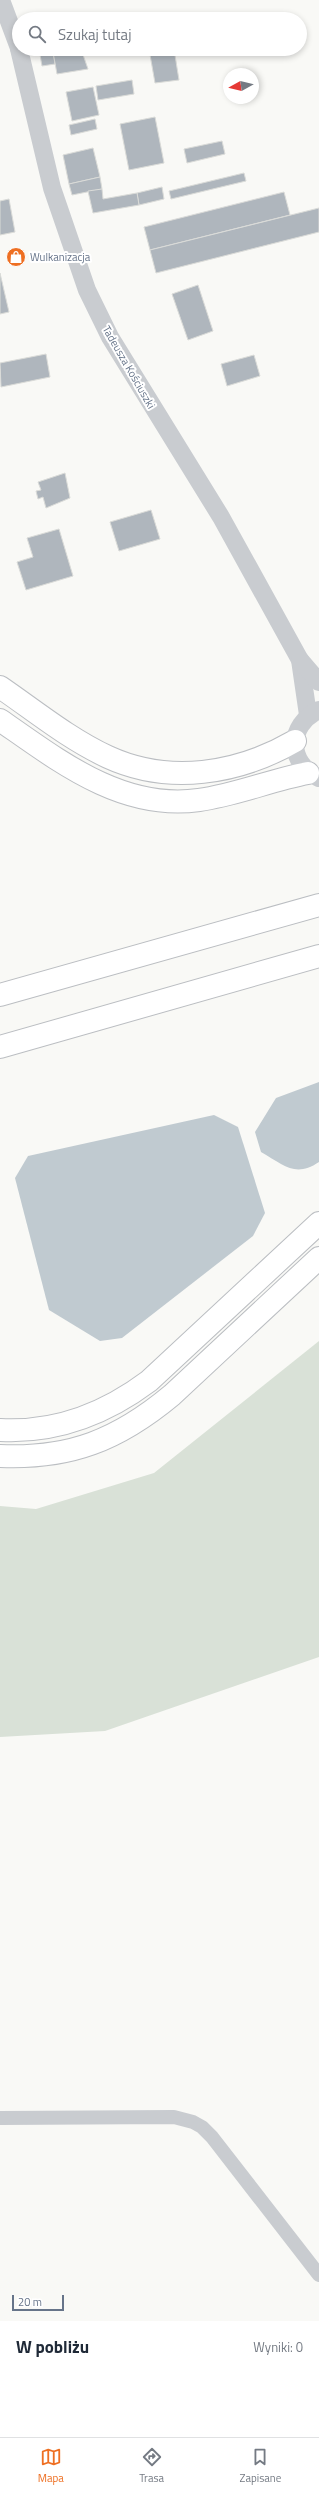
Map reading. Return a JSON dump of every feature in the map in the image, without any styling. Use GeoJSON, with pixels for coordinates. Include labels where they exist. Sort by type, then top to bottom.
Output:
{"type":"FeatureCollection","features":[{"type":"Feature","properties":{"kind":"highway"},"geometry":{"type":"LineString","coordinates":[[0,687],[84,744],[108,757],[153,771],[179,774],[214,771],[259,758],[295,741]]}},
{"type":"Feature","properties":{"kind":"highway"},"geometry":{"type":"LineString","coordinates":[[0,720],[89,778],[114,790],[138,796],[168,801],[197,800],[228,795],[314,775]]}},
{"type":"Feature","properties":{"kind":"highway"},"geometry":{"type":"LineString","coordinates":[[0,995],[319,905]]}},
{"type":"Feature","properties":{"kind":"highway"},"geometry":{"type":"LineString","coordinates":[[5,1047],[319,956]]}},
{"type":"Feature","properties":{"kind":"highway"},"geometry":{"type":"LineString","coordinates":[[0,1430],[33,1429],[67,1424],[103,1410],[133,1393],[149,1381],[319,1223]]}},
{"type":"Feature","properties":{"kind":"highway"},"geometry":{"type":"LineString","coordinates":[[0,1456],[41,1456],[63,1452],[100,1442],[129,1426],[172,1395],[319,1258]]}},
{"type":"Feature","properties":{"kind":"street","name":"Tadeusza Kościuszki"},"geometry":{"type":"LineString","coordinates":[[0,0],[12,31]]}},
{"type":"Feature","properties":{"kind":"street","name":"Tadeusza Kościuszki"},"geometry":{"type":"LineString","coordinates":[[21,56],[52,188],[87,290],[110,337],[221,517],[300,660],[319,682]]}},
{"type":"Feature","properties":{"kind":"street","name":"Tadeusza Kościuszki"},"geometry":{"type":"LineString","coordinates":[[300,660],[313,712]]}},
{"type":"Feature","properties":{"kind":"street"},"geometry":{"type":"LineString","coordinates":[[313,712],[297,732],[295,741],[299,762],[314,775]]}},
{"type":"Feature","properties":{"kind":"street"},"geometry":{"type":"LineString","coordinates":[[0,2118],[138,2116],[174,2117],[193,2122],[202,2127],[212,2137],[319,2275]]}},
{"type":"Feature","properties":{"kind":"shaded area"},"geometry":{"type":"Polygon","coordinates":[[[319,1082],[319,1162],[311,1167],[303,1169],[290,1168],[261,1152],[255,1132],[276,1098],[319,1082]]]}},
{"type":"Feature","properties":{"kind":"shaded area"},"geometry":{"type":"Polygon","coordinates":[[[214,1115],[238,1127],[265,1213],[253,1236],[122,1338],[100,1341],[49,1310],[15,1178],[28,1156],[214,1115]]]}},
{"type":"Feature","properties":{"kind":"shaded area"},"geometry":{"type":"Polygon","coordinates":[[[319,1341],[319,1657],[105,1731],[0,1737],[0,1506],[36,1509],[154,1473],[319,1341]]]}},
{"type":"Feature","properties":{"kind":"building"},"geometry":{"type":"Polygon","coordinates":[[[40,56],[54,56],[55,64],[42,66],[40,56]]]}},
{"type":"Feature","properties":{"kind":"building"},"geometry":{"type":"Polygon","coordinates":[[[54,56],[83,56],[88,69],[57,74],[54,56]]]}},
{"type":"Feature","properties":{"kind":"building"},"geometry":{"type":"Polygon","coordinates":[[[150,56],[175,56],[179,80],[155,83],[150,56]]]}},
{"type":"Feature","properties":{"kind":"building"},"geometry":{"type":"Polygon","coordinates":[[[132,80],[134,94],[98,100],[96,86],[132,80]]]}},
{"type":"Feature","properties":{"kind":"building"},"geometry":{"type":"Polygon","coordinates":[[[93,87],[99,115],[72,121],[66,92],[93,87]]]}},
{"type":"Feature","properties":{"kind":"building"},"geometry":{"type":"Polygon","coordinates":[[[155,117],[164,163],[129,170],[120,124],[155,117]]]}},
{"type":"Feature","properties":{"kind":"building"},"geometry":{"type":"Polygon","coordinates":[[[95,119],[97,129],[71,135],[69,125],[95,119]]]}},
{"type":"Feature","properties":{"kind":"building"},"geometry":{"type":"Polygon","coordinates":[[[222,141],[225,154],[187,163],[184,149],[222,141]]]}},
{"type":"Feature","properties":{"kind":"building"},"geometry":{"type":"Polygon","coordinates":[[[93,148],[100,177],[69,184],[63,155],[93,148]]]}},
{"type":"Feature","properties":{"kind":"building"},"geometry":{"type":"Polygon","coordinates":[[[244,173],[246,181],[171,199],[169,191],[244,173]]]}},
{"type":"Feature","properties":{"kind":"building"},"geometry":{"type":"Polygon","coordinates":[[[100,177],[102,189],[72,195],[69,184],[100,177]]]}},
{"type":"Feature","properties":{"kind":"building"},"geometry":{"type":"Polygon","coordinates":[[[162,187],[164,199],[139,205],[137,193],[162,187]]]}},
{"type":"Feature","properties":{"kind":"building"},"geometry":{"type":"Polygon","coordinates":[[[102,189],[103,199],[137,193],[139,205],[93,213],[88,191],[102,189]]]}},
{"type":"Feature","properties":{"kind":"building"},"geometry":{"type":"Polygon","coordinates":[[[284,192],[290,215],[150,250],[144,227],[284,192]]]}},
{"type":"Feature","properties":{"kind":"building"},"geometry":{"type":"Polygon","coordinates":[[[9,199],[15,232],[0,235],[0,201],[9,199]]]}},
{"type":"Feature","properties":{"kind":"building"},"geometry":{"type":"Polygon","coordinates":[[[319,208],[319,232],[156,273],[150,250],[319,208]]]}},
{"type":"Feature","properties":{"kind":"building"},"geometry":{"type":"Polygon","coordinates":[[[0,273],[9,312],[0,314],[0,273]]]}},
{"type":"Feature","properties":{"kind":"building"},"geometry":{"type":"Polygon","coordinates":[[[198,285],[213,331],[188,340],[172,294],[198,285]]]}},
{"type":"Feature","properties":{"kind":"building"},"geometry":{"type":"Polygon","coordinates":[[[46,354],[50,377],[1,387],[0,363],[46,354]]]}},
{"type":"Feature","properties":{"kind":"building"},"geometry":{"type":"Polygon","coordinates":[[[254,355],[260,376],[227,386],[221,364],[254,355]]]}},
{"type":"Feature","properties":{"kind":"building"},"geometry":{"type":"Polygon","coordinates":[[[65,473],[70,498],[46,508],[43,497],[38,499],[36,491],[41,490],[38,482],[65,473]]]}},
{"type":"Feature","properties":{"kind":"building"},"geometry":{"type":"Polygon","coordinates":[[[151,510],[160,539],[119,551],[110,522],[151,510]]]}},
{"type":"Feature","properties":{"kind":"building"},"geometry":{"type":"Polygon","coordinates":[[[59,529],[73,576],[26,590],[17,562],[33,557],[27,538],[59,529]]]}},
{"type":"Feature","properties":{"kind":"place","name":"Wulkanizacja"},"geometry":{"type":"Point","coordinates":[16,257]}}]}
